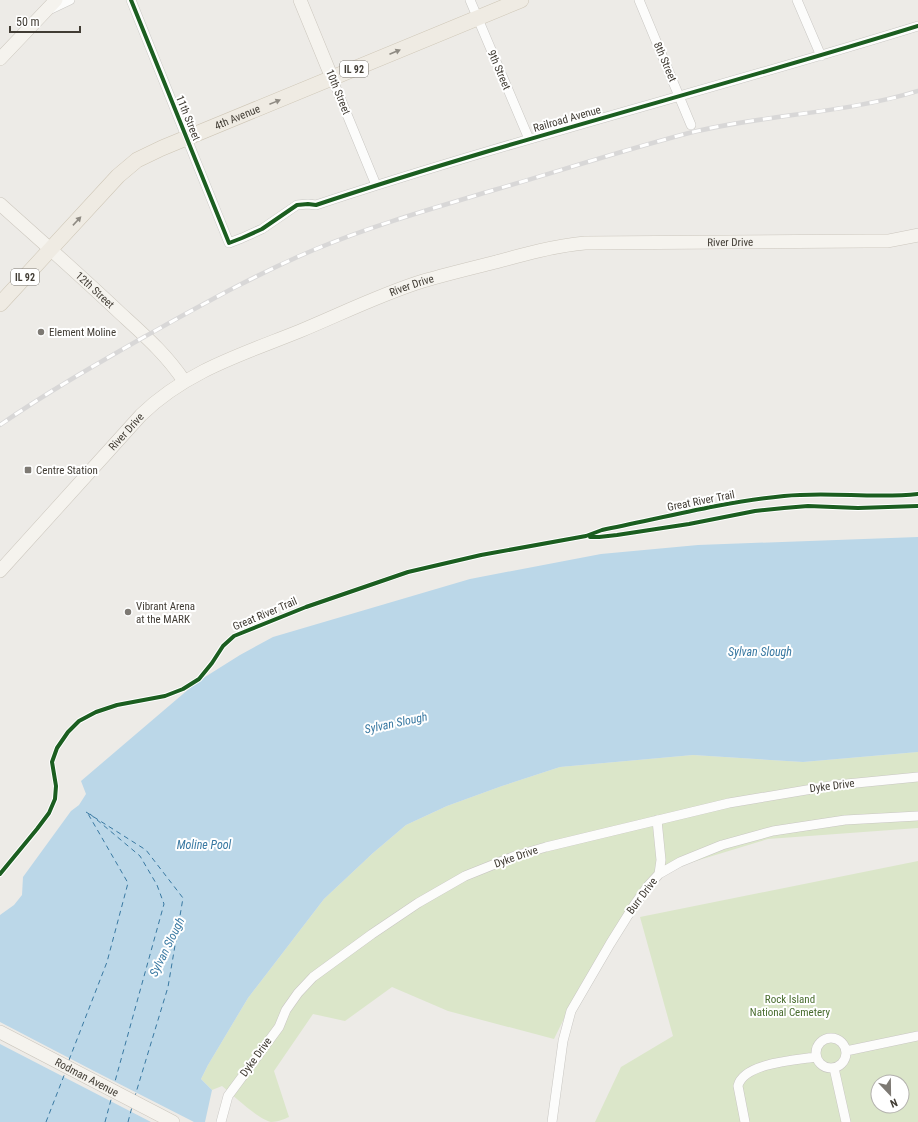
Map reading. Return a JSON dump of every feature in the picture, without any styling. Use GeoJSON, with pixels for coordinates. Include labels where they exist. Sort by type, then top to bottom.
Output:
{"type":"FeatureCollection","features":[{"type":"Feature","properties":{"kind":"main road"},"geometry":{"type":"LineString","coordinates":[[0,59],[56,0]]}},
{"type":"Feature","properties":{"kind":"main road","name":"10th Street"},"geometry":{"type":"LineString","coordinates":[[300,0],[332,78]]}},
{"type":"Feature","properties":{"kind":"main road","name":"4th Avenue"},"geometry":{"type":"LineString","coordinates":[[0,304],[118,176],[131,164],[146,155],[521,0]]}},
{"type":"Feature","properties":{"kind":"main road","name":"12th Street"},"geometry":{"type":"LineString","coordinates":[[0,204],[160,349],[184,381]]}},
{"type":"Feature","properties":{"kind":"main road","name":"River Drive"},"geometry":{"type":"LineString","coordinates":[[0,571],[142,415],[163,396],[184,381],[214,364],[301,331],[382,296],[422,281],[566,245],[607,243],[888,241],[918,235]]}},
{"type":"Feature","properties":{"kind":"main road","name":"Rodman Avenue"},"geometry":{"type":"LineString","coordinates":[[0,1032],[173,1122]]}},
{"type":"Feature","properties":{"kind":"street"},"geometry":{"type":"LineString","coordinates":[[46,11],[70,0]]}},
{"type":"Feature","properties":{"kind":"street","name":"11th Street"},"geometry":{"type":"LineString","coordinates":[[131,0],[229,243]]}},
{"type":"Feature","properties":{"kind":"street","name":"9th Street"},"geometry":{"type":"LineString","coordinates":[[470,0],[528,139]]}},
{"type":"Feature","properties":{"kind":"street","name":"8th Street"},"geometry":{"type":"LineString","coordinates":[[639,0],[691,125]]}},
{"type":"Feature","properties":{"kind":"street"},"geometry":{"type":"LineString","coordinates":[[797,0],[820,56]]}},
{"type":"Feature","properties":{"kind":"street","name":"Railroad Avenue"},"geometry":{"type":"LineString","coordinates":[[229,243],[262,229],[297,205],[316,204],[528,139],[820,56],[918,26]]}},
{"type":"Feature","properties":{"kind":"street","name":"10th Street"},"geometry":{"type":"LineString","coordinates":[[332,78],[376,185]]}},
{"type":"Feature","properties":{"kind":"street","name":"Dyke Drive"},"geometry":{"type":"LineString","coordinates":[[221,1122],[228,1096],[279,1027],[286,1010],[298,993],[313,977],[418,903],[465,876],[515,856],[546,847],[729,803],[836,785],[918,777]]}},
{"type":"Feature","properties":{"kind":"street","name":"Burr Drive"},"geometry":{"type":"LineString","coordinates":[[552,1122],[563,1041],[571,1011],[635,904],[659,874],[680,862],[722,845],[773,831],[845,820],[918,816]]}},
{"type":"Feature","properties":{"kind":"street"},"geometry":{"type":"LineString","coordinates":[[657,820],[661,860],[659,874]]}},
{"type":"Feature","properties":{"kind":"street"},"geometry":{"type":"LineString","coordinates":[[846,1052],[918,1036]]}},
{"type":"Feature","properties":{"kind":"street"},"geometry":{"type":"LineString","coordinates":[[828,1038],[833,1038],[842,1043],[846,1052],[844,1060],[838,1067],[834,1068],[824,1067],[816,1057],[816,1052],[820,1043],[828,1038]]}},
{"type":"Feature","properties":{"kind":"street"},"geometry":{"type":"LineString","coordinates":[[745,1122],[738,1086],[739,1081],[749,1071],[756,1068],[816,1057]]}},
{"type":"Feature","properties":{"kind":"street"},"geometry":{"type":"LineString","coordinates":[[834,1068],[846,1122]]}},
{"type":"Feature","properties":{"kind":"green space"},"geometry":{"type":"Polygon","coordinates":[[[918,752],[918,828],[768,839],[653,874],[580,986],[554,1039],[448,1011],[392,987],[345,1021],[313,1014],[274,1071],[289,1117],[274,1122],[266,1120],[246,1107],[222,1086],[212,1090],[201,1079],[248,998],[324,899],[373,853],[406,825],[447,806],[560,767],[693,755],[803,762],[918,752]]]}},
{"type":"Feature","properties":{"kind":"green space","name":"Rock Island National Cemetery"},"geometry":{"type":"Polygon","coordinates":[[[918,861],[918,1122],[595,1122],[621,1067],[673,1036],[640,917],[918,861]]]}},
{"type":"Feature","properties":{"kind":"water","name":"Moline Pool"},"geometry":{"type":"Polygon","coordinates":[[[918,537],[918,752],[803,762],[693,755],[560,767],[447,806],[406,825],[373,853],[324,899],[248,998],[201,1079],[212,1090],[205,1122],[0,1122],[0,915],[14,905],[22,895],[23,877],[71,811],[79,805],[86,794],[81,781],[197,682],[240,655],[273,637],[470,579],[601,554],[698,545],[918,537]]]}},
{"type":"Feature","properties":{"kind":"pier"},"geometry":{"type":"Polygon","coordinates":[[[0,1022],[194,1122],[151,1122],[0,1044],[0,1022]]]}},
{"type":"Feature","properties":{"kind":"ferry route"},"geometry":{"type":"LineString","coordinates":[[86,812],[146,850],[183,898],[168,987],[135,1096]]}},
{"type":"Feature","properties":{"kind":"ferry route"},"geometry":{"type":"LineString","coordinates":[[69,1060],[107,962],[128,883],[87,812]]}},
{"type":"Feature","properties":{"kind":"ferry route"},"geometry":{"type":"LineString","coordinates":[[90,814],[140,856],[157,885],[164,904],[114,1085]]}},
{"type":"Feature","properties":{"kind":"ferry route"},"geometry":{"type":"LineString","coordinates":[[46,1122],[65,1073]]}},
{"type":"Feature","properties":{"kind":"ferry route"},"geometry":{"type":"LineString","coordinates":[[105,1122],[112,1096]]}},
{"type":"Feature","properties":{"kind":"ferry route"},"geometry":{"type":"LineString","coordinates":[[128,1122],[132,1107]]}},
{"type":"Feature","properties":{"kind":"railway"},"geometry":{"type":"LineString","coordinates":[[0,425],[89,369],[207,302],[294,259],[360,232],[449,203],[616,153],[689,133],[746,122],[862,105],[918,91]]}},
{"type":"Feature","properties":{"kind":"cycle path"},"geometry":{"type":"LineString","coordinates":[[131,0],[229,243],[262,229],[297,205],[316,205],[466,158],[918,26]]}},
{"type":"Feature","properties":{"kind":"cycle path","name":"Great River Trail"},"geometry":{"type":"LineString","coordinates":[[0,874],[49,813],[55,799],[56,786],[52,762],[57,748],[68,732],[79,721],[96,712],[117,705],[165,696],[183,689],[199,679],[223,646],[234,636],[306,607],[408,572],[481,555],[586,536],[602,530],[738,502],[784,496],[818,494],[884,496],[918,494]]}},
{"type":"Feature","properties":{"kind":"cycle path"},"geometry":{"type":"LineString","coordinates":[[590,537],[617,535],[689,524],[755,511],[784,508],[808,506],[858,508],[918,506]]}},
{"type":"Feature","properties":{"kind":"place","name":"Element Moline"},"geometry":{"type":"Point","coordinates":[41,332]}},
{"type":"Feature","properties":{"kind":"place","name":"Centre Station"},"geometry":{"type":"Point","coordinates":[28,470]}},
{"type":"Feature","properties":{"kind":"place","name":"Vibrant Arena at the MARK"},"geometry":{"type":"Point","coordinates":[128,612]}},
{"type":"Feature","properties":{"kind":"water label","name":"Sylvan Slough"},"geometry":{"type":"Point","coordinates":[760,652]}},
{"type":"Feature","properties":{"kind":"water label","name":"Sylvan Slough"},"geometry":{"type":"Point","coordinates":[396,723]}},
{"type":"Feature","properties":{"kind":"water label","name":"Sylvan Slough"},"geometry":{"type":"Point","coordinates":[167,947]}}]}
